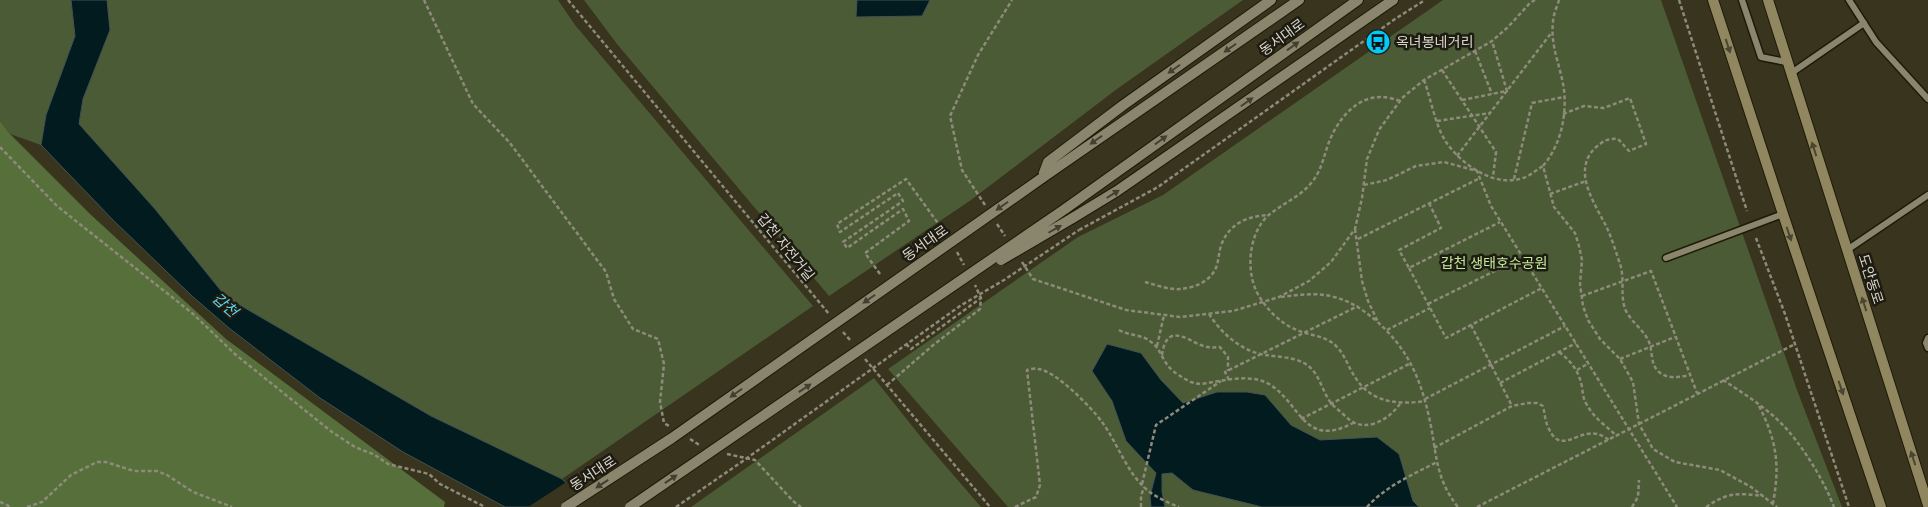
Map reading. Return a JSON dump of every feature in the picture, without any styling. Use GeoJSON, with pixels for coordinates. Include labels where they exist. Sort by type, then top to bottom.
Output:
{"type":"FeatureCollection","features":[{"type":"Feature","properties":{"kind":"main road"},"geometry":{"type":"LineString","coordinates":[[1714,0],[1782,214],[1881,507]]}},
{"type":"Feature","properties":{"kind":"main road","name":"도안동로"},"geometry":{"type":"LineString","coordinates":[[1768,0],[1786,62],[1928,505]]}},
{"type":"Feature","properties":{"kind":"street"},"geometry":{"type":"LineString","coordinates":[[1042,178],[1048,162],[1122,106],[1271,0]]}},
{"type":"Feature","properties":{"kind":"street","name":"동서대로"},"geometry":{"type":"LineString","coordinates":[[566,507],[672,438],[1299,0]]}},
{"type":"Feature","properties":{"kind":"street","name":"동서대로"},"geometry":{"type":"LineString","coordinates":[[630,507],[1064,209],[1358,0]]}},
{"type":"Feature","properties":{"kind":"street"},"geometry":{"type":"LineString","coordinates":[[937,297],[1117,192],[1393,0]]}},
{"type":"Feature","properties":{"kind":"lane"},"geometry":{"type":"LineString","coordinates":[[1742,0],[1761,57],[1786,62]]}},
{"type":"Feature","properties":{"kind":"lane"},"geometry":{"type":"LineString","coordinates":[[1849,0],[1876,42],[1928,99]]}},
{"type":"Feature","properties":{"kind":"lane"},"geometry":{"type":"LineString","coordinates":[[1790,74],[1864,23]]}},
{"type":"Feature","properties":{"kind":"lane"},"geometry":{"type":"LineString","coordinates":[[1847,250],[1928,195]]}},
{"type":"Feature","properties":{"kind":"lane"},"geometry":{"type":"LineString","coordinates":[[1666,258],[1782,214]]}},
{"type":"Feature","properties":{"kind":"lane"},"geometry":{"type":"LineString","coordinates":[[1928,338],[1926,343],[1928,348]]}},
{"type":"Feature","properties":{"kind":"path"},"geometry":{"type":"LineString","coordinates":[[424,0],[473,104],[510,143],[606,272],[614,299],[633,329],[658,339],[664,364],[660,402],[664,423],[671,427]]}},
{"type":"Feature","properties":{"kind":"path","name":"갑천 자전거길"},"geometry":{"type":"LineString","coordinates":[[568,0],[831,318]]}},
{"type":"Feature","properties":{"kind":"path"},"geometry":{"type":"LineString","coordinates":[[988,209],[962,170],[950,116],[978,55],[1012,0]]}},
{"type":"Feature","properties":{"kind":"path"},"geometry":{"type":"LineString","coordinates":[[676,507],[960,306],[1004,280],[1079,230],[1158,187],[1425,0]]}},
{"type":"Feature","properties":{"kind":"path"},"geometry":{"type":"LineString","coordinates":[[1018,256],[1033,279],[1126,310],[1180,317],[1233,311],[1279,297],[1309,281],[1331,262],[1355,230],[1367,159],[1379,130],[1400,101],[1424,80],[1492,41],[1535,0]]}},
{"type":"Feature","properties":{"kind":"path"},"geometry":{"type":"LineString","coordinates":[[1364,185],[1387,180],[1416,166],[1444,162],[1493,177],[1514,180],[1522,179],[1542,166],[1555,148],[1562,126],[1564,97],[1552,31],[1559,0]]}},
{"type":"Feature","properties":{"kind":"path"},"geometry":{"type":"LineString","coordinates":[[1679,0],[1747,211]]}},
{"type":"Feature","properties":{"kind":"path"},"geometry":{"type":"LineString","coordinates":[[1457,156],[1552,31]]}},
{"type":"Feature","properties":{"kind":"path"},"geometry":{"type":"LineString","coordinates":[[1492,41],[1507,91]]}},
{"type":"Feature","properties":{"kind":"path"},"geometry":{"type":"LineString","coordinates":[[1475,52],[1492,95]]}},
{"type":"Feature","properties":{"kind":"path"},"geometry":{"type":"LineString","coordinates":[[1442,69],[1496,152],[1493,177]]}},
{"type":"Feature","properties":{"kind":"path"},"geometry":{"type":"LineString","coordinates":[[1424,80],[1445,141],[1457,156],[1477,171],[1491,206],[1677,507]]}},
{"type":"Feature","properties":{"kind":"path"},"geometry":{"type":"LineString","coordinates":[[1461,100],[1507,91]]}},
{"type":"Feature","properties":{"kind":"path"},"geometry":{"type":"LineString","coordinates":[[1400,101],[1381,97],[1360,102],[1345,114],[1334,131],[1322,166],[1312,182],[1298,195],[1269,215],[1259,229],[1251,250],[1250,271],[1255,289],[1264,302],[1275,315],[1298,331],[1325,338],[1336,346],[1355,378],[1372,395],[1400,404],[1425,400],[1565,326]]}},
{"type":"Feature","properties":{"kind":"path"},"geometry":{"type":"LineString","coordinates":[[1514,180],[1532,102],[1564,97]]}},
{"type":"Feature","properties":{"kind":"path"},"geometry":{"type":"LineString","coordinates":[[1563,114],[1584,106],[1604,108],[1630,98],[1646,144],[1629,151],[1618,139],[1602,142],[1592,151],[1586,161],[1586,181],[1608,230],[1620,265],[1625,308],[1630,319],[1647,338],[1651,347],[1654,365],[1659,372],[1670,378],[1690,375]]}},
{"type":"Feature","properties":{"kind":"path"},"geometry":{"type":"LineString","coordinates":[[1437,121],[1490,113]]}},
{"type":"Feature","properties":{"kind":"path"},"geometry":{"type":"LineString","coordinates":[[0,147],[56,206],[192,313],[236,355],[332,432],[388,464],[429,474],[440,484],[485,507]]}},
{"type":"Feature","properties":{"kind":"path"},"geometry":{"type":"LineString","coordinates":[[1542,166],[1554,207],[1575,233],[1580,246],[1582,260],[1580,284],[1583,306],[1588,320],[1600,339],[1620,359],[1633,382],[1639,424],[1653,449],[1675,462],[1720,470],[1751,487],[1777,507]]}},
{"type":"Feature","properties":{"kind":"path"},"geometry":{"type":"LineString","coordinates":[[1358,239],[1480,178]]}},
{"type":"Feature","properties":{"kind":"path"},"geometry":{"type":"LineString","coordinates":[[880,274],[866,253],[909,220],[903,209],[847,248],[843,242],[903,201],[898,194],[840,232],[838,224],[906,179]]}},
{"type":"Feature","properties":{"kind":"path"},"geometry":{"type":"LineString","coordinates":[[1550,194],[1586,181]]}},
{"type":"Feature","properties":{"kind":"path"},"geometry":{"type":"LineString","coordinates":[[1429,203],[1441,228],[1399,250],[1446,338],[1542,288]]}},
{"type":"Feature","properties":{"kind":"path"},"geometry":{"type":"LineString","coordinates":[[1145,282],[1178,289],[1201,284],[1213,274],[1217,266],[1221,243],[1231,229],[1252,216],[1269,215]]}},
{"type":"Feature","properties":{"kind":"path"},"geometry":{"type":"LineString","coordinates":[[993,217],[1008,240]]}},
{"type":"Feature","properties":{"kind":"path"},"geometry":{"type":"LineString","coordinates":[[1409,268],[1500,222]]}},
{"type":"Feature","properties":{"kind":"path"},"geometry":{"type":"LineString","coordinates":[[1355,230],[1358,239],[1358,257],[1362,281],[1368,301],[1378,323]]}},
{"type":"Feature","properties":{"kind":"path"},"geometry":{"type":"LineString","coordinates":[[1756,238],[1795,344],[1848,507]]}},
{"type":"Feature","properties":{"kind":"path"},"geometry":{"type":"LineString","coordinates":[[1386,330],[1523,257]]}},
{"type":"Feature","properties":{"kind":"path"},"geometry":{"type":"LineString","coordinates":[[1582,296],[1651,271],[1697,394]]}},
{"type":"Feature","properties":{"kind":"path"},"geometry":{"type":"LineString","coordinates":[[1279,297],[1309,294],[1334,297],[1358,306],[1386,330],[1403,349],[1411,363],[1425,400],[1441,481],[1458,507]]}},
{"type":"Feature","properties":{"kind":"path"},"geometry":{"type":"LineString","coordinates":[[906,344],[911,349],[981,298]]}},
{"type":"Feature","properties":{"kind":"path"},"geometry":{"type":"LineString","coordinates":[[1228,371],[1358,306]]}},
{"type":"Feature","properties":{"kind":"path"},"geometry":{"type":"LineString","coordinates":[[1209,314],[1226,335],[1249,350],[1260,355],[1304,363],[1318,377],[1332,404],[1357,425],[1380,421],[1388,417],[1400,404]]}},
{"type":"Feature","properties":{"kind":"path"},"geometry":{"type":"LineString","coordinates":[[1157,346],[1164,315]]}},
{"type":"Feature","properties":{"kind":"path"},"geometry":{"type":"LineString","coordinates":[[837,325],[856,348]]}},
{"type":"Feature","properties":{"kind":"path"},"geometry":{"type":"LineString","coordinates":[[1471,325],[1512,406]]}},
{"type":"Feature","properties":{"kind":"path"},"geometry":{"type":"LineString","coordinates":[[1119,330],[1149,340],[1157,346],[1169,368],[1188,381],[1200,385],[1222,380],[1255,378],[1269,384],[1283,394],[1301,419],[1309,426],[1324,430],[1339,430],[1353,423]]}},
{"type":"Feature","properties":{"kind":"path"},"geometry":{"type":"LineString","coordinates":[[1162,356],[1166,342],[1170,338],[1186,336],[1208,348],[1220,347],[1228,357],[1228,371],[1225,372],[1229,380]]}},
{"type":"Feature","properties":{"kind":"path"},"geometry":{"type":"LineString","coordinates":[[1620,359],[1676,337]]}},
{"type":"Feature","properties":{"kind":"path"},"geometry":{"type":"LineString","coordinates":[[1500,383],[1576,343]]}},
{"type":"Feature","properties":{"kind":"path"},"geometry":{"type":"LineString","coordinates":[[1477,507],[1795,344]]}},
{"type":"Feature","properties":{"kind":"path"},"geometry":{"type":"LineString","coordinates":[[1559,352],[1571,362],[1576,370],[1580,378],[1583,398],[1588,408],[1617,436]]}},
{"type":"Feature","properties":{"kind":"path"},"geometry":{"type":"LineString","coordinates":[[862,355],[990,507]]}},
{"type":"Feature","properties":{"kind":"path"},"geometry":{"type":"LineString","coordinates":[[1301,419],[1411,363]]}},
{"type":"Feature","properties":{"kind":"path"},"geometry":{"type":"LineString","coordinates":[[1576,370],[1589,364]]}},
{"type":"Feature","properties":{"kind":"path"},"geometry":{"type":"LineString","coordinates":[[1015,507],[1036,497],[1040,485],[1027,370],[1039,368],[1051,374],[1086,404],[1102,422],[1132,474],[1143,486],[1166,502],[1179,507]]}},
{"type":"Feature","properties":{"kind":"path"},"geometry":{"type":"LineString","coordinates":[[1141,507],[1141,496],[1156,426],[1222,380]]}},
{"type":"Feature","properties":{"kind":"path"},"geometry":{"type":"LineString","coordinates":[[1723,380],[1758,405],[1790,433],[1814,468],[1834,507]]}},
{"type":"Feature","properties":{"kind":"path"},"geometry":{"type":"LineString","coordinates":[[1434,448],[1512,406],[1528,403],[1537,403],[1543,406],[1547,424],[1555,438],[1564,441],[1572,440],[1588,433],[1598,434],[1609,440]]}},
{"type":"Feature","properties":{"kind":"path"},"geometry":{"type":"LineString","coordinates":[[1758,405],[1769,427],[1776,452],[1778,469],[1773,503]]}},
{"type":"Feature","properties":{"kind":"path"},"geometry":{"type":"LineString","coordinates":[[687,437],[702,446]]}},
{"type":"Feature","properties":{"kind":"path"},"geometry":{"type":"LineString","coordinates":[[719,453],[756,460],[793,501],[801,507]]}},
{"type":"Feature","properties":{"kind":"path"},"geometry":{"type":"LineString","coordinates":[[27,507],[42,502],[71,475],[97,462],[106,462],[134,471],[157,472],[167,475],[193,492],[232,507]]}},
{"type":"Feature","properties":{"kind":"path"},"geometry":{"type":"LineString","coordinates":[[1367,507],[1376,497],[1401,480],[1437,462]]}},
{"type":"Feature","properties":{"kind":"path"},"geometry":{"type":"LineString","coordinates":[[1632,507],[1638,497],[1639,480]]}},
{"type":"Feature","properties":{"kind":"path"},"geometry":{"type":"LineString","coordinates":[[1706,507],[1725,496],[1739,493],[1765,497]]}},
{"type":"Feature","properties":{"kind":"path"},"geometry":{"type":"LineString","coordinates":[[0,502],[11,507]]}},
{"type":"Feature","properties":{"kind":"green space"},"geometry":{"type":"Polygon","coordinates":[[[0,0],[71,0],[75,36],[46,115],[41,145],[10,134],[0,121],[0,0]]]}},
{"type":"Feature","properties":{"kind":"green space"},"geometry":{"type":"Polygon","coordinates":[[[107,0],[558,0],[575,25],[813,306],[562,479],[431,416],[226,297],[155,209],[79,124],[83,99],[110,30],[107,0]]]}},
{"type":"Feature","properties":{"kind":"green space"},"geometry":{"type":"Polygon","coordinates":[[[584,0],[1243,0],[1117,89],[971,200],[829,296],[617,44],[584,0]]]}},
{"type":"Feature","properties":{"kind":"green space","name":"갑천 생태호수공원"},"geometry":{"type":"Polygon","coordinates":[[[1443,0],[1661,0],[1797,390],[1842,507],[1008,507],[888,369],[1078,237],[1163,195],[1443,0]]]}},
{"type":"Feature","properties":{"kind":"green space"},"geometry":{"type":"Polygon","coordinates":[[[0,121],[10,134],[89,213],[226,339],[445,502],[444,507],[0,507],[0,121]]]}},
{"type":"Feature","properties":{"kind":"green space"},"geometry":{"type":"Polygon","coordinates":[[[874,378],[924,441],[981,507],[691,507],[874,378]]]}},
{"type":"Feature","properties":{"kind":"water","name":"갑천"},"geometry":{"type":"Polygon","coordinates":[[[71,0],[107,0],[110,30],[83,99],[79,124],[155,209],[226,297],[431,416],[562,479],[590,507],[505,507],[403,452],[320,398],[229,328],[192,296],[113,220],[41,145],[46,115],[75,36],[71,0]]]}},
{"type":"Feature","properties":{"kind":"water"},"geometry":{"type":"Polygon","coordinates":[[[857,0],[930,0],[922,16],[856,17],[857,0]]]}},
{"type":"Feature","properties":{"kind":"water"},"geometry":{"type":"Polygon","coordinates":[[[1107,344],[1141,353],[1161,380],[1183,403],[1217,392],[1247,392],[1265,395],[1291,425],[1320,440],[1377,437],[1399,454],[1413,501],[1419,507],[1262,507],[1193,490],[1172,473],[1162,474],[1162,492],[1165,507],[1151,507],[1150,496],[1156,473],[1126,441],[1112,401],[1092,371],[1107,344]]]}},
{"type":"Feature","properties":{"kind":"pier"},"geometry":{"type":"Polygon","coordinates":[[[568,481],[593,507],[528,507],[568,481]]]}},
{"type":"Feature","properties":{"kind":"place","name":"옥녀봉네거리"},"geometry":{"type":"Point","coordinates":[1378,42]}}]}
